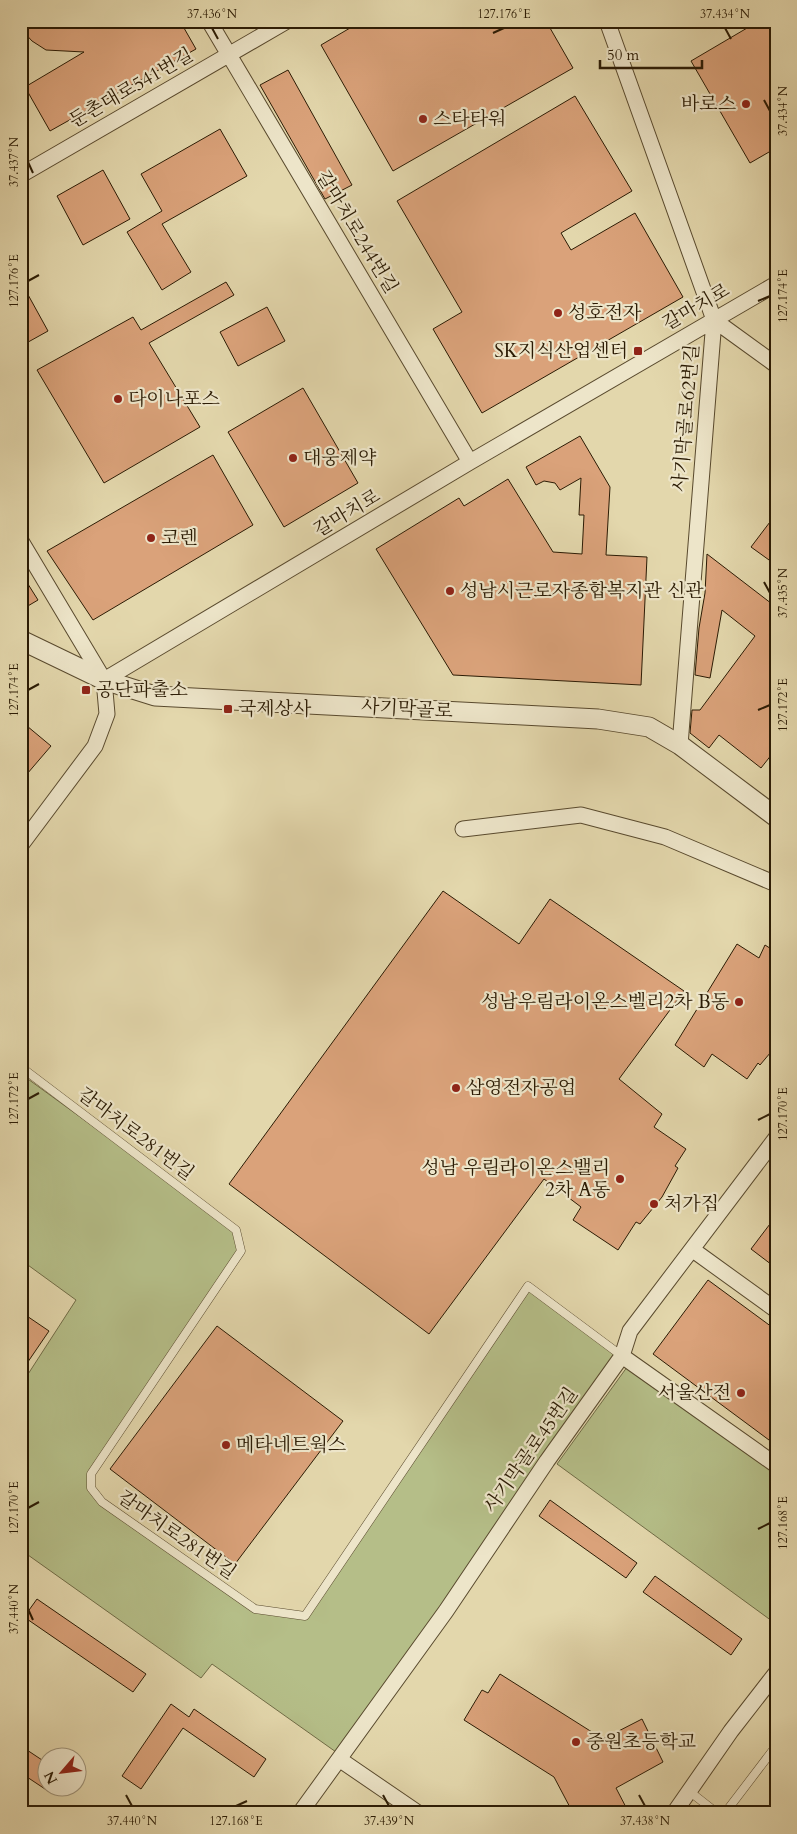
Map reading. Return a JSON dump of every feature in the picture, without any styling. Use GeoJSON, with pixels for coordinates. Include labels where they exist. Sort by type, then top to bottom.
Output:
{"type":"FeatureCollection","features":[{"type":"Feature","properties":{"kind":"street","name":"갈마치로244번길"},"geometry":{"type":"LineString","coordinates":[[209,21],[470,462]]}},
{"type":"Feature","properties":{"kind":"street","name":"둔촌대로541번길"},"geometry":{"type":"LineString","coordinates":[[21,175],[287,21]]}},
{"type":"Feature","properties":{"kind":"street","name":"사기막골로62번길"},"geometry":{"type":"LineString","coordinates":[[607,21],[714,320],[680,746]]}},
{"type":"Feature","properties":{"kind":"street","name":"갈마치로"},"geometry":{"type":"LineString","coordinates":[[104,680],[470,462],[776,284]]}},
{"type":"Feature","properties":{"kind":"street"},"geometry":{"type":"LineString","coordinates":[[714,320],[776,365]]}},
{"type":"Feature","properties":{"kind":"street"},"geometry":{"type":"LineString","coordinates":[[21,541],[104,680],[107,714],[95,746],[21,845]]}},
{"type":"Feature","properties":{"kind":"street","name":"사기막골로"},"geometry":{"type":"LineString","coordinates":[[21,640],[104,680],[155,696],[598,719],[648,727],[680,746],[776,817]]}},
{"type":"Feature","properties":{"kind":"street"},"geometry":{"type":"LineString","coordinates":[[463,829],[580,816],[665,837],[776,884]]}},
{"type":"Feature","properties":{"kind":"street","name":"사기막골로45번길"},"geometry":{"type":"LineString","coordinates":[[300,1813],[446,1611],[547,1461],[622,1356],[630,1331],[776,1138]]}},
{"type":"Feature","properties":{"kind":"street"},"geometry":{"type":"LineString","coordinates":[[693,1250],[776,1310]]}},
{"type":"Feature","properties":{"kind":"street"},"geometry":{"type":"LineString","coordinates":[[622,1356],[776,1465]]}},
{"type":"Feature","properties":{"kind":"street"},"geometry":{"type":"LineString","coordinates":[[674,1813],[731,1731],[776,1673]]}},
{"type":"Feature","properties":{"kind":"street"},"geometry":{"type":"LineString","coordinates":[[339,1759],[408,1810]]}},
{"type":"Feature","properties":{"kind":"lane","name":"갈마치로281번길"},"geometry":{"type":"LineString","coordinates":[[21,1067],[236,1230],[241,1251],[91,1474],[92,1488],[102,1502],[255,1609],[305,1616],[528,1286],[622,1356]]}},
{"type":"Feature","properties":{"kind":"lane"},"geometry":{"type":"LineString","coordinates":[[725,1813],[776,1746]]}},
{"type":"Feature","properties":{"kind":"lane"},"geometry":{"type":"LineString","coordinates":[[689,1791],[717,1813]]}},
{"type":"Feature","properties":{"kind":"green space"},"geometry":{"type":"Polygon","coordinates":[[[21,1074],[236,1230],[241,1251],[91,1474],[91,1488],[102,1503],[255,1609],[305,1616],[528,1286],[622,1356],[336,1752],[212,1664],[201,1678],[21,1550],[21,1385],[76,1300],[21,1260],[21,1074]]]}},
{"type":"Feature","properties":{"kind":"green space"},"geometry":{"type":"Polygon","coordinates":[[[630,1363],[776,1466],[776,1624],[557,1464],[630,1363]]]}},
{"type":"Feature","properties":{"kind":"building"},"geometry":{"type":"Polygon","coordinates":[[[21,21],[180,21],[196,49],[50,131],[25,87],[84,52],[46,50],[32,41],[21,29],[21,21]]]}},
{"type":"Feature","properties":{"kind":"building","name":"스타타워"},"geometry":{"type":"Polygon","coordinates":[[[362,21],[546,21],[573,68],[393,171],[321,45],[362,21]]]}},
{"type":"Feature","properties":{"kind":"building","name":"바로스"},"geometry":{"type":"Polygon","coordinates":[[[759,21],[776,21],[776,148],[750,163],[691,61],[759,21]]]}},
{"type":"Feature","properties":{"kind":"building"},"geometry":{"type":"Polygon","coordinates":[[[288,70],[352,185],[325,199],[260,85],[288,70]]]}},
{"type":"Feature","properties":{"kind":"building"},"geometry":{"type":"Polygon","coordinates":[[[575,96],[632,191],[561,233],[571,250],[635,213],[683,297],[482,413],[433,329],[462,312],[397,201],[575,96]]]}},
{"type":"Feature","properties":{"kind":"building"},"geometry":{"type":"Polygon","coordinates":[[[220,129],[247,176],[162,224],[191,272],[162,290],[127,232],[162,211],[141,174],[220,129]]]}},
{"type":"Feature","properties":{"kind":"building"},"geometry":{"type":"Polygon","coordinates":[[[103,170],[130,219],[83,245],[57,196],[103,170]]]}},
{"type":"Feature","properties":{"kind":"building"},"geometry":{"type":"Polygon","coordinates":[[[21,282],[48,331],[21,346],[21,282]]]}},
{"type":"Feature","properties":{"kind":"building","name":"다이나포스"},"geometry":{"type":"Polygon","coordinates":[[[226,282],[234,295],[149,343],[200,427],[104,483],[37,370],[133,317],[141,330],[226,282]]]}},
{"type":"Feature","properties":{"kind":"building"},"geometry":{"type":"Polygon","coordinates":[[[267,307],[285,341],[238,366],[220,332],[267,307]]]}},
{"type":"Feature","properties":{"kind":"building","name":"대웅제약"},"geometry":{"type":"Polygon","coordinates":[[[303,388],[358,483],[284,527],[228,432],[303,388]]]}},
{"type":"Feature","properties":{"kind":"building"},"geometry":{"type":"Polygon","coordinates":[[[580,436],[610,487],[606,555],[647,557],[641,685],[453,675],[376,549],[459,498],[464,506],[508,479],[553,552],[582,554],[584,515],[579,515],[581,478],[560,490],[555,483],[544,481],[536,485],[526,467],[580,436]]]}},
{"type":"Feature","properties":{"kind":"building","name":"코렌"},"geometry":{"type":"Polygon","coordinates":[[[213,455],[253,525],[93,620],[47,551],[213,455]]]}},
{"type":"Feature","properties":{"kind":"building"},"geometry":{"type":"Polygon","coordinates":[[[776,514],[776,565],[751,547],[776,514]]]}},
{"type":"Feature","properties":{"kind":"building"},"geometry":{"type":"Polygon","coordinates":[[[707,554],[776,607],[776,749],[761,768],[719,735],[709,748],[690,733],[692,710],[700,710],[755,636],[722,610],[710,678],[695,675],[699,628],[705,593],[707,554]]]}},
{"type":"Feature","properties":{"kind":"building"},"geometry":{"type":"Polygon","coordinates":[[[21,573],[38,600],[21,610],[21,573]]]}},
{"type":"Feature","properties":{"kind":"building"},"geometry":{"type":"Polygon","coordinates":[[[21,721],[51,746],[21,781],[21,721]]]}},
{"type":"Feature","properties":{"kind":"building","name":"삼영전자공업"},"geometry":{"type":"Polygon","coordinates":[[[443,891],[519,944],[550,899],[684,991],[619,1079],[662,1114],[654,1127],[686,1149],[675,1166],[678,1168],[662,1197],[640,1224],[636,1222],[618,1250],[573,1220],[581,1207],[544,1179],[429,1334],[229,1184],[443,891]]]}},
{"type":"Feature","properties":{"kind":"building","name":"성남우림라이온스벨리2차 B동"},"geometry":{"type":"Polygon","coordinates":[[[737,944],[759,958],[765,945],[776,952],[776,1046],[760,1065],[758,1063],[747,1079],[712,1054],[704,1067],[675,1045],[737,944]]]}},
{"type":"Feature","properties":{"kind":"building"},"geometry":{"type":"Polygon","coordinates":[[[776,1216],[776,1268],[751,1249],[776,1216]]]}},
{"type":"Feature","properties":{"kind":"building","name":"서울산전"},"geometry":{"type":"Polygon","coordinates":[[[708,1280],[776,1330],[776,1431],[769,1440],[653,1354],[708,1280]]]}},
{"type":"Feature","properties":{"kind":"building"},"geometry":{"type":"Polygon","coordinates":[[[21,1312],[49,1331],[21,1372],[21,1312]]]}},
{"type":"Feature","properties":{"kind":"building","name":"메타네트웍스"},"geometry":{"type":"Polygon","coordinates":[[[217,1326],[343,1421],[235,1564],[110,1469],[217,1326]]]}},
{"type":"Feature","properties":{"kind":"building"},"geometry":{"type":"Polygon","coordinates":[[[550,1500],[637,1563],[626,1578],[539,1516],[550,1500]]]}},
{"type":"Feature","properties":{"kind":"building"},"geometry":{"type":"Polygon","coordinates":[[[655,1576],[742,1639],[731,1655],[643,1592],[655,1576]]]}},
{"type":"Feature","properties":{"kind":"building"},"geometry":{"type":"Polygon","coordinates":[[[37,1599],[146,1674],[133,1692],[24,1617],[37,1599]]]}},
{"type":"Feature","properties":{"kind":"building","name":"중원초등학교"},"geometry":{"type":"Polygon","coordinates":[[[500,1674],[603,1739],[642,1719],[663,1762],[616,1788],[629,1813],[573,1813],[554,1777],[464,1720],[482,1690],[488,1693],[500,1674]]]}},
{"type":"Feature","properties":{"kind":"building"},"geometry":{"type":"Polygon","coordinates":[[[171,1704],[189,1717],[194,1709],[266,1759],[254,1777],[183,1728],[141,1789],[122,1776],[171,1704]]]}},
{"type":"Feature","properties":{"kind":"building"},"geometry":{"type":"Polygon","coordinates":[[[21,1746],[38,1757],[38,1784],[21,1773],[21,1746]]]}},
{"type":"Feature","properties":{"kind":"place","name":"바로스"},"geometry":{"type":"Point","coordinates":[746,104]}},
{"type":"Feature","properties":{"kind":"place","name":"스타타워"},"geometry":{"type":"Point","coordinates":[423,119]}},
{"type":"Feature","properties":{"kind":"place","name":"성호전자"},"geometry":{"type":"Point","coordinates":[558,313]}},
{"type":"Feature","properties":{"kind":"place","name":"SK지식산업센터"},"geometry":{"type":"Point","coordinates":[638,351]}},
{"type":"Feature","properties":{"kind":"place","name":"다이나포스"},"geometry":{"type":"Point","coordinates":[118,399]}},
{"type":"Feature","properties":{"kind":"place","name":"대웅제약"},"geometry":{"type":"Point","coordinates":[293,458]}},
{"type":"Feature","properties":{"kind":"place","name":"코렌"},"geometry":{"type":"Point","coordinates":[151,538]}},
{"type":"Feature","properties":{"kind":"place","name":"성남시근로자종합복지관 신관"},"geometry":{"type":"Point","coordinates":[450,591]}},
{"type":"Feature","properties":{"kind":"place","name":"공단파출소"},"geometry":{"type":"Point","coordinates":[86,690]}},
{"type":"Feature","properties":{"kind":"place","name":"국제상사"},"geometry":{"type":"Point","coordinates":[228,709]}},
{"type":"Feature","properties":{"kind":"place","name":"성남우림라이온스벨리2차 B동"},"geometry":{"type":"Point","coordinates":[739,1002]}},
{"type":"Feature","properties":{"kind":"place","name":"삼영전자공업"},"geometry":{"type":"Point","coordinates":[456,1088]}},
{"type":"Feature","properties":{"kind":"place","name":"성남 우림라이온스밸리 2차 A동"},"geometry":{"type":"Point","coordinates":[620,1179]}},
{"type":"Feature","properties":{"kind":"place","name":"처가집"},"geometry":{"type":"Point","coordinates":[654,1204]}},
{"type":"Feature","properties":{"kind":"place","name":"서울산전"},"geometry":{"type":"Point","coordinates":[741,1393]}},
{"type":"Feature","properties":{"kind":"place","name":"메타네트웍스"},"geometry":{"type":"Point","coordinates":[226,1445]}},
{"type":"Feature","properties":{"kind":"place","name":"중원초등학교"},"geometry":{"type":"Point","coordinates":[576,1742]}}]}
